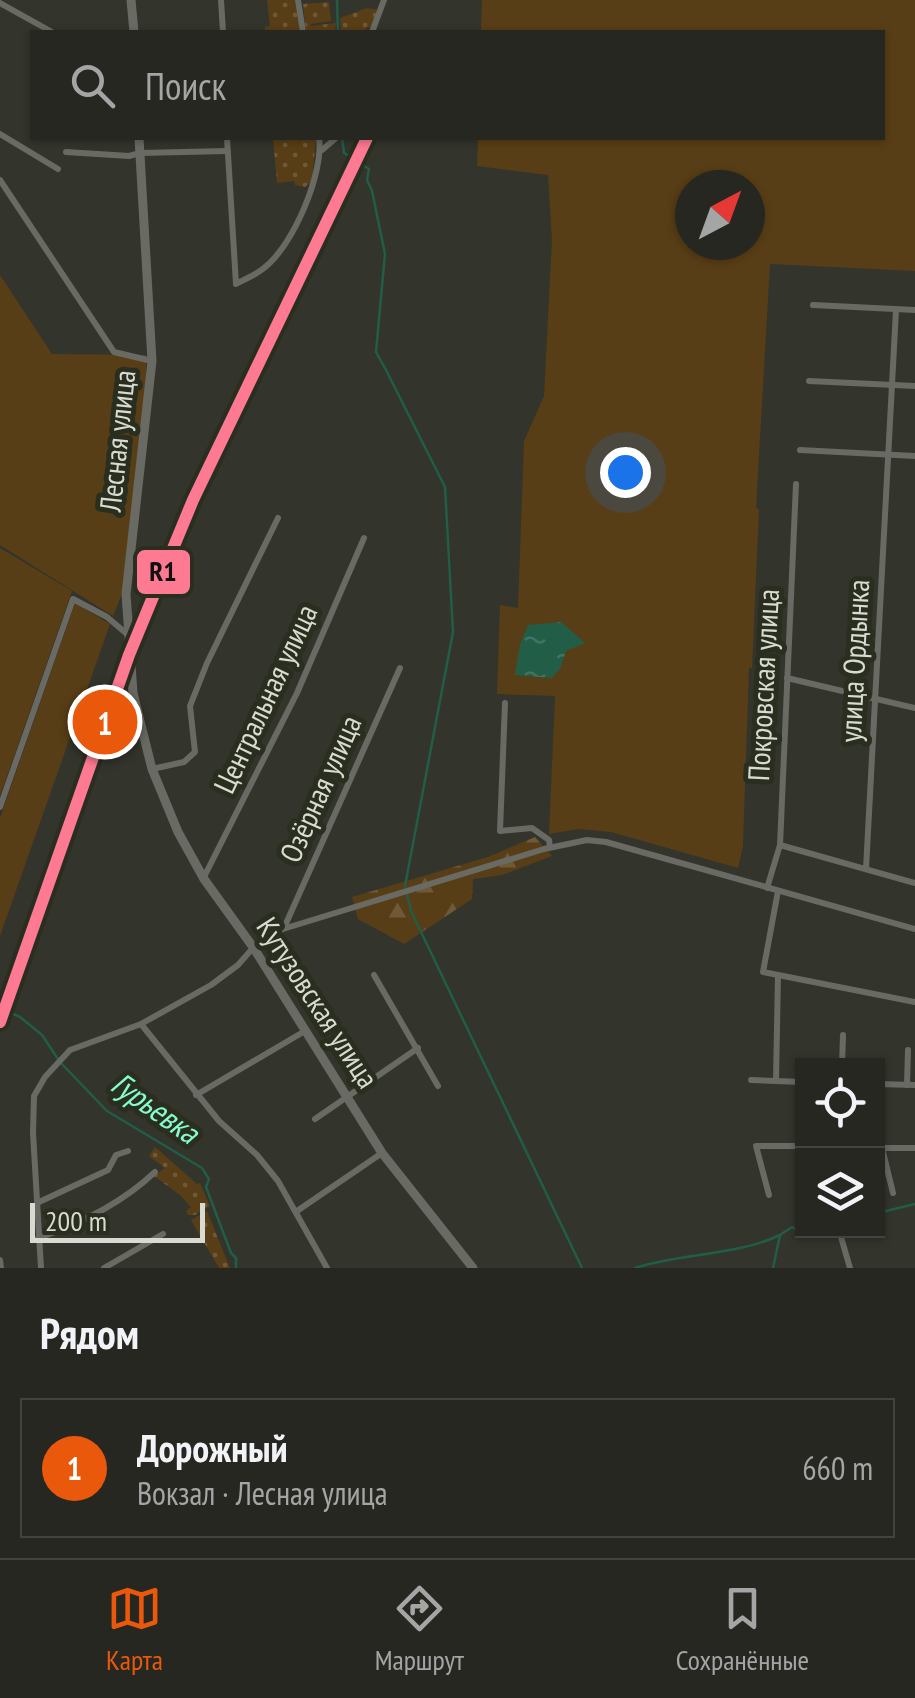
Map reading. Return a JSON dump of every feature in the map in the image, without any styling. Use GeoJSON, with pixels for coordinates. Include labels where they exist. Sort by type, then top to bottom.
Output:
{"type":"FeatureCollection","features":[{"type":"Feature","properties":{"kind":"street"},"geometry":{"type":"LineString","coordinates":[[132,0],[134,30]]}},
{"type":"Feature","properties":{"kind":"street"},"geometry":{"type":"LineString","coordinates":[[221,0],[222,30]]}},
{"type":"Feature","properties":{"kind":"street"},"geometry":{"type":"LineString","coordinates":[[298,0],[303,30]]}},
{"type":"Feature","properties":{"kind":"street"},"geometry":{"type":"LineString","coordinates":[[373,30],[384,0]]}},
{"type":"Feature","properties":{"kind":"street"},"geometry":{"type":"LineString","coordinates":[[0,3],[48,30]]}},
{"type":"Feature","properties":{"kind":"street"},"geometry":{"type":"LineString","coordinates":[[0,134],[58,170]]}},
{"type":"Feature","properties":{"kind":"street","name":"Лесная улица"},"geometry":{"type":"LineString","coordinates":[[139,140],[152,361],[126,594],[136,712],[146,749]]}},
{"type":"Feature","properties":{"kind":"street"},"geometry":{"type":"LineString","coordinates":[[227,140],[236,284],[266,268],[280,250],[310,195],[320,167],[319,140]]}},
{"type":"Feature","properties":{"kind":"street"},"geometry":{"type":"LineString","coordinates":[[321,150],[333,140]]}},
{"type":"Feature","properties":{"kind":"street"},"geometry":{"type":"LineString","coordinates":[[66,152],[129,156],[228,151]]}},
{"type":"Feature","properties":{"kind":"street"},"geometry":{"type":"LineString","coordinates":[[0,180],[114,352],[152,361]]}},
{"type":"Feature","properties":{"kind":"street"},"geometry":{"type":"LineString","coordinates":[[812,305],[915,310]]}},
{"type":"Feature","properties":{"kind":"street","name":"улица Ордынка"},"geometry":{"type":"LineString","coordinates":[[866,870],[896,310]]}},
{"type":"Feature","properties":{"kind":"street"},"geometry":{"type":"LineString","coordinates":[[808,381],[915,386]]}},
{"type":"Feature","properties":{"kind":"street"},"geometry":{"type":"LineString","coordinates":[[800,450],[915,456]]}},
{"type":"Feature","properties":{"kind":"street","name":"Покровская улица"},"geometry":{"type":"LineString","coordinates":[[767,888],[780,846],[796,484]]}},
{"type":"Feature","properties":{"kind":"street"},"geometry":{"type":"LineString","coordinates":[[152,769],[184,762],[195,752],[190,706],[207,662],[278,518]]}},
{"type":"Feature","properties":{"kind":"street","name":"Центральная улица"},"geometry":{"type":"LineString","coordinates":[[204,878],[296,694],[364,538]]}},
{"type":"Feature","properties":{"kind":"street"},"geometry":{"type":"LineString","coordinates":[[0,806],[74,598],[127,634]]}},
{"type":"Feature","properties":{"kind":"street","name":"Озёрная улица"},"geometry":{"type":"LineString","coordinates":[[283,929],[400,668]]}},
{"type":"Feature","properties":{"kind":"street"},"geometry":{"type":"LineString","coordinates":[[787,678],[915,708]]}},
{"type":"Feature","properties":{"kind":"street"},"geometry":{"type":"LineString","coordinates":[[505,703],[500,831],[532,828],[549,840],[550,847]]}},
{"type":"Feature","properties":{"kind":"street","name":"Кутузовская улица"},"geometry":{"type":"LineString","coordinates":[[146,749],[178,832],[204,878],[253,947],[382,1153],[473,1268]]}},
{"type":"Feature","properties":{"kind":"street"},"geometry":{"type":"LineString","coordinates":[[41,1268],[34,1096],[45,1077],[70,1050],[141,1024],[211,985],[238,966],[253,947],[283,929],[550,847],[586,840],[606,842],[915,929]]}},
{"type":"Feature","properties":{"kind":"street"},"geometry":{"type":"LineString","coordinates":[[780,846],[915,883]]}},
{"type":"Feature","properties":{"kind":"street"},"geometry":{"type":"LineString","coordinates":[[778,891],[763,972],[915,1002]]}},
{"type":"Feature","properties":{"kind":"street","name":"Кутузовская улица"},"geometry":{"type":"LineString","coordinates":[[374,974],[438,1086]]}},
{"type":"Feature","properties":{"kind":"street"},"geometry":{"type":"LineString","coordinates":[[776,1081],[778,975]]}},
{"type":"Feature","properties":{"kind":"street"},"geometry":{"type":"LineString","coordinates":[[141,1024],[218,1122],[257,1155],[297,1211],[327,1268]]}},
{"type":"Feature","properties":{"kind":"street"},"geometry":{"type":"LineString","coordinates":[[196,1095],[305,1031]]}},
{"type":"Feature","properties":{"kind":"street"},"geometry":{"type":"LineString","coordinates":[[842,1058],[843,1036]]}},
{"type":"Feature","properties":{"kind":"street"},"geometry":{"type":"LineString","coordinates":[[314,1119],[418,1048]]}},
{"type":"Feature","properties":{"kind":"street"},"geometry":{"type":"LineString","coordinates":[[885,1084],[911,1085],[908,1050]]}},
{"type":"Feature","properties":{"kind":"street"},"geometry":{"type":"LineString","coordinates":[[751,1080],[795,1082]]}},
{"type":"Feature","properties":{"kind":"street"},"geometry":{"type":"LineString","coordinates":[[769,1196],[756,1146],[795,1146]]}},
{"type":"Feature","properties":{"kind":"street"},"geometry":{"type":"LineString","coordinates":[[885,1148],[915,1148]]}},
{"type":"Feature","properties":{"kind":"street"},"geometry":{"type":"LineString","coordinates":[[39,1202],[108,1170],[116,1156],[128,1152]]}},
{"type":"Feature","properties":{"kind":"street"},"geometry":{"type":"LineString","coordinates":[[297,1211],[382,1153]]}},
{"type":"Feature","properties":{"kind":"street"},"geometry":{"type":"LineString","coordinates":[[885,1164],[894,1193]]}},
{"type":"Feature","properties":{"kind":"street"},"geometry":{"type":"LineString","coordinates":[[38,1238],[67,1228],[135,1191],[155,1172]]}},
{"type":"Feature","properties":{"kind":"street"},"geometry":{"type":"LineString","coordinates":[[104,1268],[164,1234]]}},
{"type":"Feature","properties":{"kind":"street"},"geometry":{"type":"LineString","coordinates":[[842,1238],[850,1268]]}},
{"type":"Feature","properties":{"kind":"street"},"geometry":{"type":"LineString","coordinates":[[0,1260],[1,1268]]}},
{"type":"Feature","properties":{"kind":"green space"},"geometry":{"type":"Polygon","coordinates":[[[267,0],[295,0],[300,30],[265,30],[270,26],[267,0]]]}},
{"type":"Feature","properties":{"kind":"green space"},"geometry":{"type":"Polygon","coordinates":[[[482,0],[915,0],[915,271],[770,264],[743,846],[738,868],[611,832],[579,829],[549,834],[555,696],[497,694],[500,605],[518,608],[524,441],[544,396],[552,240],[548,175],[477,166],[478,140],[885,140],[885,30],[481,30],[482,0]]]}},
{"type":"Feature","properties":{"kind":"green space"},"geometry":{"type":"Polygon","coordinates":[[[329,2],[331,21],[310,26],[336,23],[335,30],[306,30],[303,4],[329,2]]]}},
{"type":"Feature","properties":{"kind":"green space"},"geometry":{"type":"Polygon","coordinates":[[[367,8],[379,10],[366,30],[341,30],[340,18],[367,8]]]}},
{"type":"Feature","properties":{"kind":"green space"},"geometry":{"type":"Polygon","coordinates":[[[273,140],[316,140],[312,181],[305,187],[295,185],[294,181],[277,183],[273,140]]]}},
{"type":"Feature","properties":{"kind":"green space"},"geometry":{"type":"Polygon","coordinates":[[[0,275],[52,354],[146,355],[146,417],[125,586],[113,616],[0,545],[0,275]]]}},
{"type":"Feature","properties":{"kind":"green space"},"geometry":{"type":"Polygon","coordinates":[[[0,548],[72,591],[0,796],[0,548]]]}},
{"type":"Feature","properties":{"kind":"green space"},"geometry":{"type":"Polygon","coordinates":[[[75,603],[110,624],[0,936],[0,818],[75,603]]]}},
{"type":"Feature","properties":{"kind":"green space"},"geometry":{"type":"Polygon","coordinates":[[[535,837],[552,856],[502,875],[473,879],[472,899],[404,944],[358,919],[352,897],[488,857],[535,837]]]}},
{"type":"Feature","properties":{"kind":"green space"},"geometry":{"type":"Polygon","coordinates":[[[155,1147],[200,1183],[210,1206],[188,1215],[186,1211],[191,1207],[154,1176],[165,1168],[149,1156],[155,1147]]]}},
{"type":"Feature","properties":{"kind":"green space"},"geometry":{"type":"Polygon","coordinates":[[[207,1211],[230,1268],[219,1268],[191,1220],[207,1211]]]}},
{"type":"Feature","properties":{"kind":"water"},"geometry":{"type":"Polygon","coordinates":[[[561,622],[585,643],[566,651],[552,678],[515,675],[528,625],[561,622]]]}},
{"type":"Feature","properties":{"kind":"waterway"},"geometry":{"type":"LineString","coordinates":[[337,0],[338,30]]}},
{"type":"Feature","properties":{"kind":"waterway"},"geometry":{"type":"LineString","coordinates":[[342,140],[344,153],[369,169],[367,180],[385,254],[376,352],[445,487],[453,632],[405,886],[411,911],[582,1268]]}},
{"type":"Feature","properties":{"kind":"waterway","name":"Гурьевка"},"geometry":{"type":"LineString","coordinates":[[0,1008],[20,1017],[42,1035],[60,1062],[107,1111],[202,1168],[236,1258],[236,1268]]}},
{"type":"Feature","properties":{"kind":"waterway","name":"Гурьевка"},"geometry":{"type":"LineString","coordinates":[[885,1211],[915,1204]]}},
{"type":"Feature","properties":{"kind":"waterway","name":"Гурьевка"},"geometry":{"type":"LineString","coordinates":[[773,1268],[780,1235],[795,1229]]}},
{"type":"Feature","properties":{"kind":"waterway"},"geometry":{"type":"LineString","coordinates":[[635,1268],[745,1247],[780,1235]]}},
{"type":"Feature","properties":{"kind":"transit line","name":"R1"},"geometry":{"type":"LineString","coordinates":[[0,1022],[129,655],[193,500],[366,140]]}},
{"type":"Feature","properties":{"kind":"place","name":"Дорожный"},"geometry":{"type":"Point","coordinates":[105,722]}}]}
